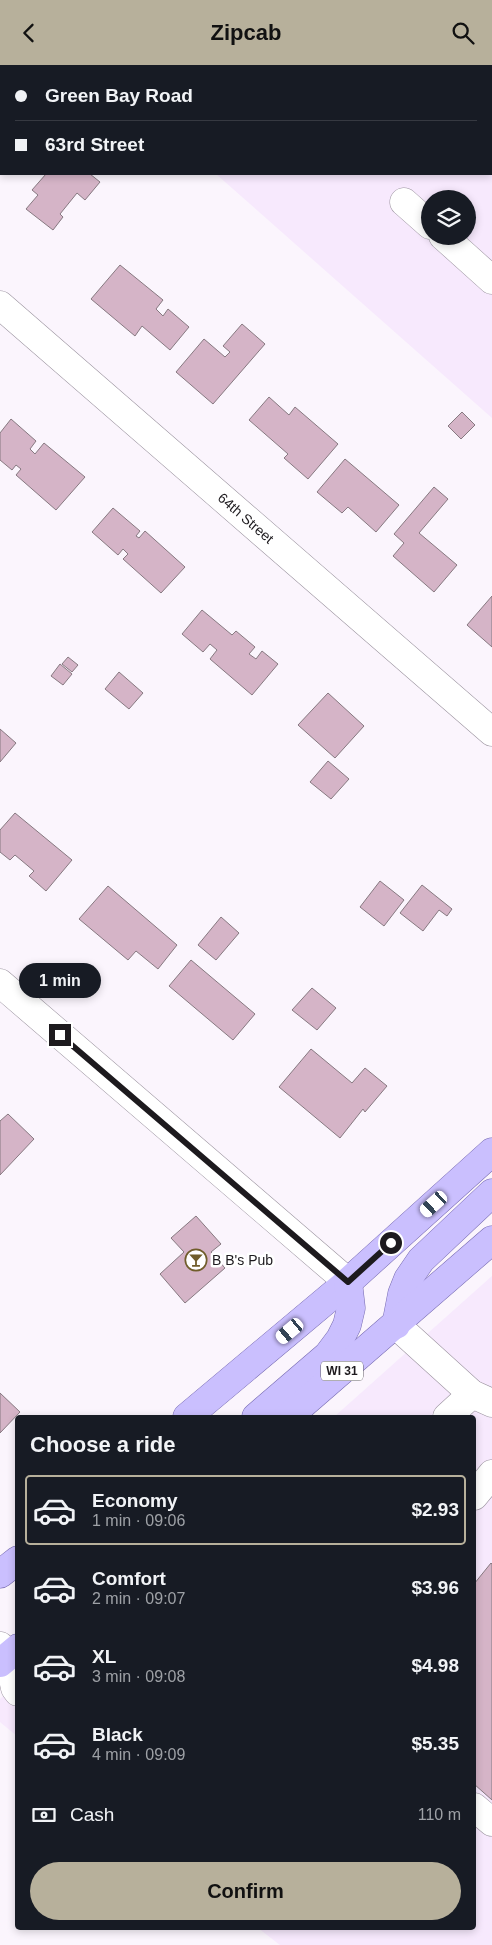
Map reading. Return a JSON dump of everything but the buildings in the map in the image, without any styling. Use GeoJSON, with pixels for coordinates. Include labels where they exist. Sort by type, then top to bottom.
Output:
{"type":"FeatureCollection","features":[{"type":"Feature","properties":{"kind":"main road"},"geometry":{"type":"LineString","coordinates":[[189,1415],[348,1282],[492,1152]]}},
{"type":"Feature","properties":{"kind":"main road"},"geometry":{"type":"LineString","coordinates":[[396,1325],[408,1279],[421,1261],[492,1193]]}},
{"type":"Feature","properties":{"kind":"main road","name":"WI 31"},"geometry":{"type":"LineString","coordinates":[[290,1415],[492,1240]]}},
{"type":"Feature","properties":{"kind":"main road"},"geometry":{"type":"LineString","coordinates":[[258,1415],[328,1355],[340,1339],[347,1325],[351,1308],[348,1282]]}},
{"type":"Feature","properties":{"kind":"main road"},"geometry":{"type":"LineString","coordinates":[[0,1574],[15,1562]]}},
{"type":"Feature","properties":{"kind":"street"},"geometry":{"type":"LineString","coordinates":[[404,202],[421,217]]}},
{"type":"Feature","properties":{"kind":"street"},"geometry":{"type":"LineString","coordinates":[[453,245],[492,280]]}},
{"type":"Feature","properties":{"kind":"street","name":"64th Street"},"geometry":{"type":"LineString","coordinates":[[0,305],[492,732]]}},
{"type":"Feature","properties":{"kind":"street"},"geometry":{"type":"LineString","coordinates":[[0,983],[348,1282]]}},
{"type":"Feature","properties":{"kind":"street"},"geometry":{"type":"LineString","coordinates":[[396,1325],[482,1398],[450,1415]]}},
{"type":"Feature","properties":{"kind":"street"},"geometry":{"type":"LineString","coordinates":[[476,1495],[492,1475]]}},
{"type":"Feature","properties":{"kind":"street"},"geometry":{"type":"LineString","coordinates":[[6,1653],[15,1688]]}},
{"type":"Feature","properties":{"kind":"street"},"geometry":{"type":"LineString","coordinates":[[476,1809],[492,1822]]}},
{"type":"Feature","properties":{"kind":"shaded area"},"geometry":{"type":"Polygon","coordinates":[[[217,175],[492,175],[492,418],[217,175]]]}},
{"type":"Feature","properties":{"kind":"shaded area"},"geometry":{"type":"Polygon","coordinates":[[[492,1276],[492,1945],[280,1945],[261,1930],[476,1930],[476,1415],[336,1415],[492,1276]]]}},
{"type":"Feature","properties":{"kind":"shaded area"},"geometry":{"type":"Polygon","coordinates":[[[15,1686],[15,1734],[0,1722],[0,1699],[15,1686]]]}},
{"type":"Feature","properties":{"kind":"place","name":"B B's Pub"},"geometry":{"type":"Point","coordinates":[196,1260]}},
{"type":"Feature","properties":{"kind":"route"},"geometry":{"type":"LineString","coordinates":[[60,1035],[348,1282],[391,1243]]}}]}
